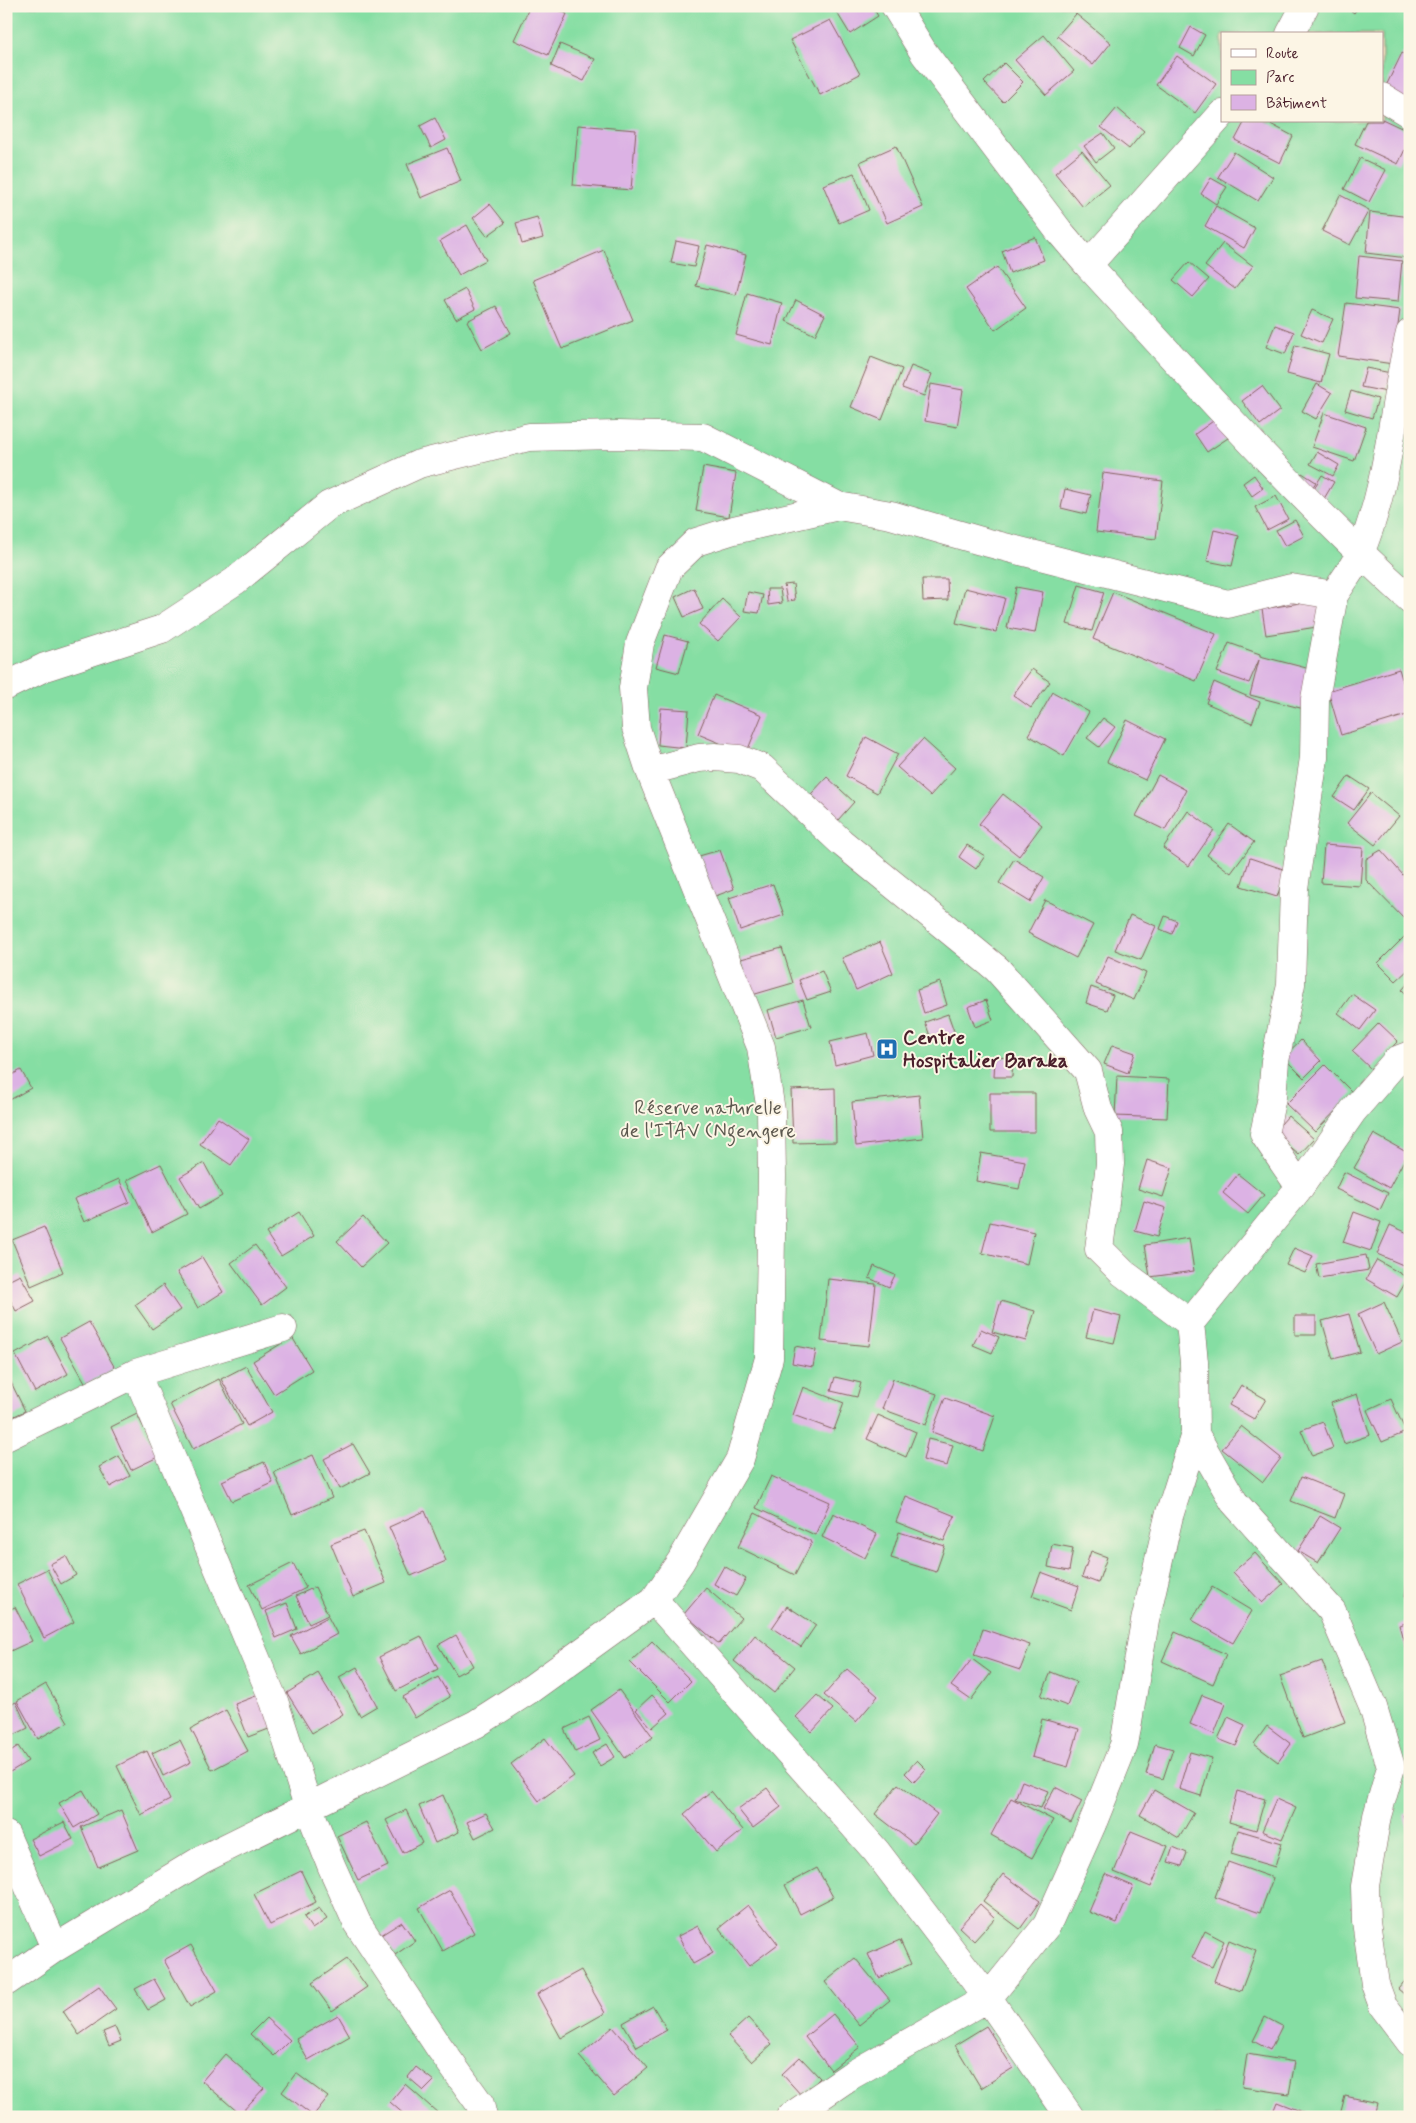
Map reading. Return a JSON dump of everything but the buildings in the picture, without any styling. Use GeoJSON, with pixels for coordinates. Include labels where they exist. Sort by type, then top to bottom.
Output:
{"type":"FeatureCollection","features":[{"type":"Feature","properties":{"kind":"street"},"geometry":{"type":"LineString","coordinates":[[895,6],[924,53],[1059,231],[1088,265],[1289,483],[1360,554],[1410,599]]}},
{"type":"Feature","properties":{"kind":"street"},"geometry":{"type":"LineString","coordinates":[[1291,32],[1305,6]]}},
{"type":"Feature","properties":{"kind":"street"},"geometry":{"type":"LineString","coordinates":[[1384,98],[1410,114]]}},
{"type":"Feature","properties":{"kind":"street"},"geometry":{"type":"LineString","coordinates":[[1088,265],[1221,115]]}},
{"type":"Feature","properties":{"kind":"street"},"geometry":{"type":"LineString","coordinates":[[1300,1188],[1264,1134],[1272,1097],[1275,1061],[1291,984],[1294,888],[1314,758],[1315,699],[1334,595],[1360,554],[1384,481],[1401,368],[1410,333]]}},
{"type":"Feature","properties":{"kind":"street"},"geometry":{"type":"LineString","coordinates":[[6,686],[45,667],[162,629],[235,581],[329,505],[418,464],[529,437],[617,435],[703,437],[838,506],[891,515],[981,541],[1228,604],[1291,588],[1334,595]]}},
{"type":"Feature","properties":{"kind":"street"},"geometry":{"type":"LineString","coordinates":[[6,1982],[55,1948],[201,1860],[476,1724],[532,1688],[654,1600],[682,1562],[740,1459],[769,1358],[772,1176],[770,1111],[761,1048],[650,771],[636,728],[633,688],[640,643],[669,568],[696,542],[734,530],[838,506]]}},
{"type":"Feature","properties":{"kind":"street"},"geometry":{"type":"LineString","coordinates":[[650,771],[699,758],[715,757],[739,759],[762,768],[840,842],[997,969],[1088,1071],[1098,1109],[1109,1132],[1110,1164],[1099,1249],[1123,1273],[1190,1323]]}},
{"type":"Feature","properties":{"kind":"street"},"geometry":{"type":"LineString","coordinates":[[790,2117],[850,2076],[988,1998],[1047,1925],[1093,1822],[1124,1745],[1145,1621],[1170,1516],[1195,1434],[1194,1362],[1190,1323],[1300,1188],[1353,1111],[1396,1060],[1410,1055]]}},
{"type":"Feature","properties":{"kind":"street"},"geometry":{"type":"LineString","coordinates":[[6,1438],[136,1373],[282,1328]]}},
{"type":"Feature","properties":{"kind":"street"},"geometry":{"type":"LineString","coordinates":[[136,1373],[274,1701],[308,1806],[331,1865],[357,1923],[439,2048],[480,2104],[483,2117]]}},
{"type":"Feature","properties":{"kind":"street"},"geometry":{"type":"LineString","coordinates":[[1195,1434],[1234,1502],[1332,1611],[1400,1767],[1376,1816],[1366,1877],[1366,1921],[1375,1984],[1383,2006],[1410,2042]]}},
{"type":"Feature","properties":{"kind":"street"},"geometry":{"type":"LineString","coordinates":[[654,1600],[876,1851],[988,1998],[1070,2117]]}},
{"type":"Feature","properties":{"kind":"street"},"geometry":{"type":"LineString","coordinates":[[6,1835],[55,1948]]}},
{"type":"Feature","properties":{"kind":"green space","name":"Réserve naturelle de l'ITAV (Ngengere"},"geometry":{"type":"Polygon","coordinates":[[[6,6],[1410,6],[1410,2117],[6,2117],[6,6]]]}},
{"type":"Feature","properties":{"kind":"place","name":"Centre Hospitalier Baraka"},"geometry":{"type":"Point","coordinates":[887,1049]}}]}
